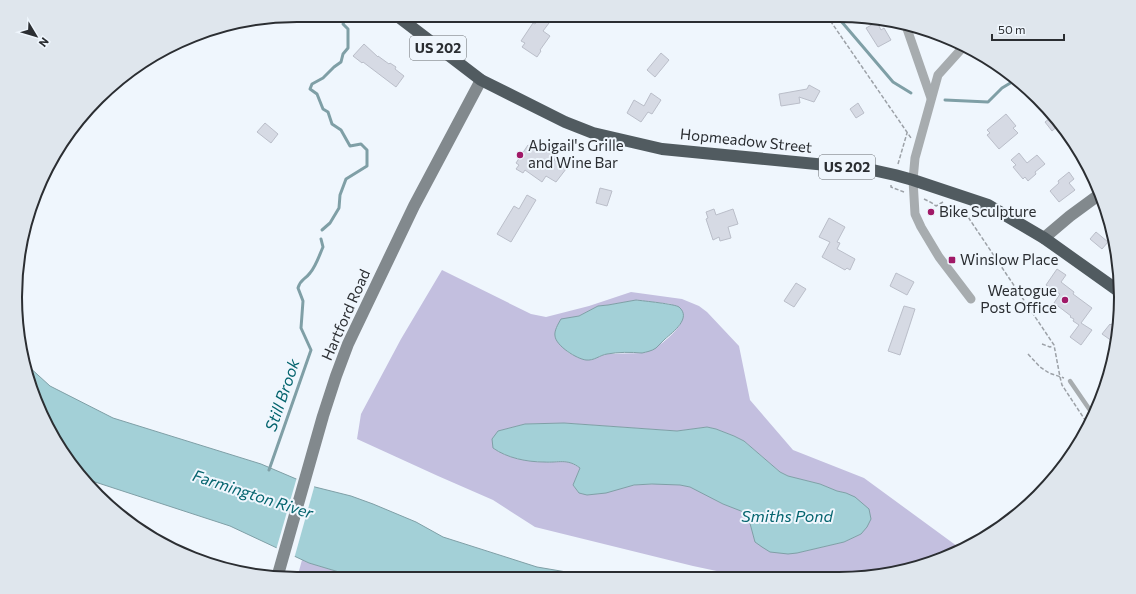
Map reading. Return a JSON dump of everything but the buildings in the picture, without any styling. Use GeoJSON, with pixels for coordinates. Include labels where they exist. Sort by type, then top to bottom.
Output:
{"type":"FeatureCollection","features":[{"type":"Feature","properties":{"kind":"highway","name":"Hopmeadow Street"},"geometry":{"type":"LineString","coordinates":[[405,22],[481,80],[565,122],[593,133],[662,148],[868,169],[895,174],[988,205],[1044,238],[1113,287]]}},
{"type":"Feature","properties":{"kind":"main road","name":"Hartford Road"},"geometry":{"type":"LineString","coordinates":[[279,571],[334,384],[351,339],[414,206],[481,80]]}},
{"type":"Feature","properties":{"kind":"main road"},"geometry":{"type":"LineString","coordinates":[[1044,238],[1095,198]]}},
{"type":"Feature","properties":{"kind":"street"},"geometry":{"type":"LineString","coordinates":[[908,30],[931,98]]}},
{"type":"Feature","properties":{"kind":"street"},"geometry":{"type":"LineString","coordinates":[[961,50],[938,75],[915,158],[913,180],[915,214],[921,227],[939,257],[971,300]]}},
{"type":"Feature","properties":{"kind":"lane"},"geometry":{"type":"LineString","coordinates":[[1070,381],[1090,410]]}},
{"type":"Feature","properties":{"kind":"path"},"geometry":{"type":"LineString","coordinates":[[831,22],[907,133],[899,160]]}},
{"type":"Feature","properties":{"kind":"path"},"geometry":{"type":"LineString","coordinates":[[932,203],[936,206],[941,202],[944,202]]}},
{"type":"Feature","properties":{"kind":"path"},"geometry":{"type":"LineString","coordinates":[[961,208],[1049,337]]}},
{"type":"Feature","properties":{"kind":"path"},"geometry":{"type":"LineString","coordinates":[[1042,344],[1050,347],[1054,345]]}},
{"type":"Feature","properties":{"kind":"path"},"geometry":{"type":"LineString","coordinates":[[1028,354],[1040,367],[1049,373],[1070,381]]}},
{"type":"Feature","properties":{"kind":"shaded area"},"geometry":{"type":"Polygon","coordinates":[[[442,270],[531,314],[546,317],[589,306],[631,292],[682,299],[699,306],[707,312],[739,346],[750,400],[793,450],[864,478],[957,546],[910,563],[875,570],[839,572],[721,572],[693,566],[535,527],[493,500],[357,439],[361,414],[401,339],[442,270]],[[636,300],[598,306],[579,316],[570,318],[557,327],[555,335],[556,339],[569,353],[588,360],[606,354],[647,352],[658,346],[673,334],[680,325],[671,304],[636,300]],[[564,423],[525,424],[498,431],[493,448],[511,457],[524,460],[538,462],[566,462],[575,465],[580,468],[573,485],[579,493],[594,494],[629,486],[649,484],[671,484],[690,487],[723,504],[736,508],[745,514],[749,518],[755,542],[797,553],[844,542],[861,534],[846,493],[820,484],[788,476],[780,472],[744,441],[716,429],[707,427],[677,431],[564,423]]]}},
{"type":"Feature","properties":{"kind":"shaded area"},"geometry":{"type":"Polygon","coordinates":[[[302,560],[340,572],[299,572],[302,560]]]}},
{"type":"Feature","properties":{"kind":"water"},"geometry":{"type":"Polygon","coordinates":[[[636,300],[676,306],[682,311],[683,316],[680,324],[653,350],[642,353],[611,353],[592,360],[586,360],[563,348],[556,340],[555,332],[561,319],[579,316],[598,306],[636,300]]]}},
{"type":"Feature","properties":{"kind":"water","name":"Farmington River"},"geometry":{"type":"Polygon","coordinates":[[[31,369],[50,386],[113,418],[261,464],[315,487],[351,496],[416,522],[443,537],[537,567],[566,572],[339,572],[309,563],[230,526],[93,481],[68,450],[50,419],[31,369]]]}},
{"type":"Feature","properties":{"kind":"water","name":"Smiths Pond"},"geometry":{"type":"Polygon","coordinates":[[[564,423],[677,431],[707,427],[716,429],[744,441],[780,472],[788,476],[820,484],[855,497],[869,509],[871,519],[861,534],[844,542],[797,553],[788,554],[770,552],[755,542],[748,516],[741,511],[723,504],[690,487],[680,485],[652,484],[634,485],[606,493],[587,495],[579,493],[573,485],[580,468],[571,463],[524,460],[511,457],[493,448],[492,439],[498,431],[525,424],[564,423]]]}},
{"type":"Feature","properties":{"kind":"pier"},"geometry":{"type":"Polygon","coordinates":[[[297,477],[315,484],[294,559],[276,550],[297,477]]]}},
{"type":"Feature","properties":{"kind":"waterway","name":"Still Brook"},"geometry":{"type":"LineString","coordinates":[[322,230],[330,223],[339,208],[340,195],[346,179],[367,166],[367,150],[361,144],[350,146],[341,130],[332,124],[328,112],[323,109],[317,94],[310,89],[312,84],[323,78],[341,62],[343,54],[348,48],[348,29],[343,24],[344,22]]}},
{"type":"Feature","properties":{"kind":"waterway","name":"Still Brook"},"geometry":{"type":"LineString","coordinates":[[842,22],[893,82],[911,93]]}},
{"type":"Feature","properties":{"kind":"waterway","name":"Still Brook"},"geometry":{"type":"LineString","coordinates":[[945,100],[988,102],[1002,88],[1011,83]]}},
{"type":"Feature","properties":{"kind":"waterway","name":"Still Brook"},"geometry":{"type":"LineString","coordinates":[[269,470],[311,350],[301,328],[303,301],[298,288],[300,283],[308,276],[316,264],[323,247],[321,239]]}},
{"type":"Feature","properties":{"kind":"place","name":"Abigail's Grille and Wine Bar"},"geometry":{"type":"Point","coordinates":[520,155]}},
{"type":"Feature","properties":{"kind":"place","name":"Bike Sculpture"},"geometry":{"type":"Point","coordinates":[931,212]}},
{"type":"Feature","properties":{"kind":"place","name":"Winslow Place"},"geometry":{"type":"Point","coordinates":[952,260]}},
{"type":"Feature","properties":{"kind":"place","name":"Weatogue Post Office"},"geometry":{"type":"Point","coordinates":[1065,300]}}]}
